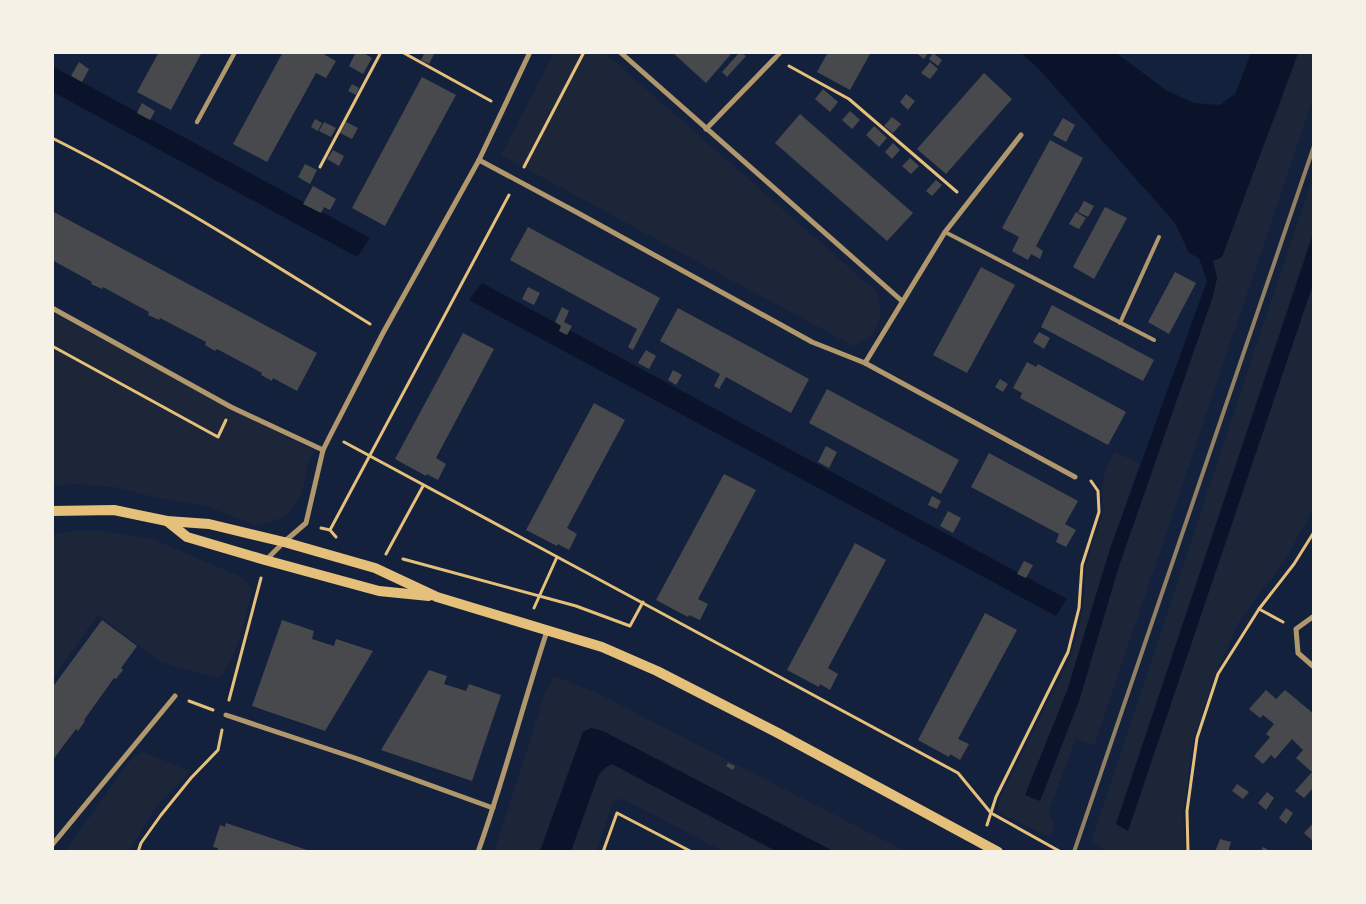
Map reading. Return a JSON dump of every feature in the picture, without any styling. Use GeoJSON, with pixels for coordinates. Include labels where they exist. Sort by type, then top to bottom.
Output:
{"type":"FeatureCollection","features":[{"type":"Feature","properties":{"kind":"main road"},"geometry":{"type":"LineString","coordinates":[[52,511],[114,510],[167,521],[209,524],[284,542],[375,568],[437,597],[602,647],[657,671],[776,732],[998,852]]}},
{"type":"Feature","properties":{"kind":"main road"},"geometry":{"type":"LineString","coordinates":[[167,521],[187,537],[266,560],[379,591],[437,597]]}},
{"type":"Feature","properties":{"kind":"street"},"geometry":{"type":"LineString","coordinates":[[197,122],[236,52]]}},
{"type":"Feature","properties":{"kind":"street"},"geometry":{"type":"LineString","coordinates":[[266,560],[306,524],[323,450],[330,434],[383,333],[479,160],[530,52]]}},
{"type":"Feature","properties":{"kind":"street"},"geometry":{"type":"LineString","coordinates":[[620,52],[902,301]]}},
{"type":"Feature","properties":{"kind":"street"},"geometry":{"type":"LineString","coordinates":[[706,129],[781,52]]}},
{"type":"Feature","properties":{"kind":"street"},"geometry":{"type":"LineString","coordinates":[[865,363],[945,232],[1021,135]]}},
{"type":"Feature","properties":{"kind":"street"},"geometry":{"type":"LineString","coordinates":[[479,160],[812,342],[865,363],[1075,477]]}},
{"type":"Feature","properties":{"kind":"street"},"geometry":{"type":"LineString","coordinates":[[52,308],[232,407],[323,450]]}},
{"type":"Feature","properties":{"kind":"street"},"geometry":{"type":"LineString","coordinates":[[1314,616],[1296,629],[1298,654],[1314,667]]}},
{"type":"Feature","properties":{"kind":"street"},"geometry":{"type":"LineString","coordinates":[[478,852],[493,808],[524,699],[547,631]]}},
{"type":"Feature","properties":{"kind":"street"},"geometry":{"type":"LineString","coordinates":[[52,845],[175,696]]}},
{"type":"Feature","properties":{"kind":"street"},"geometry":{"type":"LineString","coordinates":[[226,715],[358,759],[493,808]]}},
{"type":"Feature","properties":{"kind":"lane"},"geometry":{"type":"LineString","coordinates":[[945,232],[1154,340]]}},
{"type":"Feature","properties":{"kind":"lane"},"geometry":{"type":"LineString","coordinates":[[1120,323],[1159,237]]}},
{"type":"Feature","properties":{"kind":"path"},"geometry":{"type":"LineString","coordinates":[[320,167],[380,52]]}},
{"type":"Feature","properties":{"kind":"path"},"geometry":{"type":"LineString","coordinates":[[402,52],[504,109]]}},
{"type":"Feature","properties":{"kind":"path"},"geometry":{"type":"LineString","coordinates":[[330,530],[584,52]]}},
{"type":"Feature","properties":{"kind":"path"},"geometry":{"type":"LineString","coordinates":[[775,58],[849,99],[969,202]]}},
{"type":"Feature","properties":{"kind":"path"},"geometry":{"type":"LineString","coordinates":[[52,138],[104,164],[268,261],[383,333]]}},
{"type":"Feature","properties":{"kind":"path"},"geometry":{"type":"LineString","coordinates":[[52,346],[218,437],[232,407]]}},
{"type":"Feature","properties":{"kind":"path"},"geometry":{"type":"LineString","coordinates":[[330,434],[423,486],[643,602],[958,773],[991,814],[1061,852]]}},
{"type":"Feature","properties":{"kind":"path"},"geometry":{"type":"LineString","coordinates":[[981,842],[996,797],[1068,652],[1078,608],[1082,565],[1099,512],[1098,491],[1090,479],[1075,477]]}},
{"type":"Feature","properties":{"kind":"path"},"geometry":{"type":"LineString","coordinates":[[377,552],[388,555],[423,486]]}},
{"type":"Feature","properties":{"kind":"path"},"geometry":{"type":"LineString","coordinates":[[306,524],[330,530],[340,542]]}},
{"type":"Feature","properties":{"kind":"path"},"geometry":{"type":"LineString","coordinates":[[1188,852],[1188,811],[1197,738],[1218,674],[1259,609],[1294,564],[1314,532]]}},
{"type":"Feature","properties":{"kind":"path"},"geometry":{"type":"LineString","coordinates":[[527,624],[557,556]]}},
{"type":"Feature","properties":{"kind":"path"},"geometry":{"type":"LineString","coordinates":[[399,558],[576,606],[630,626],[643,602]]}},
{"type":"Feature","properties":{"kind":"path"},"geometry":{"type":"LineString","coordinates":[[138,852],[141,843],[190,778],[218,750],[266,560]]}},
{"type":"Feature","properties":{"kind":"path"},"geometry":{"type":"LineString","coordinates":[[1259,609],[1296,629]]}},
{"type":"Feature","properties":{"kind":"path"},"geometry":{"type":"LineString","coordinates":[[175,696],[226,715]]}},
{"type":"Feature","properties":{"kind":"path"},"geometry":{"type":"LineString","coordinates":[[603,852],[617,813],[692,852]]}},
{"type":"Feature","properties":{"kind":"shaded area"},"geometry":{"type":"Polygon","coordinates":[[[554,53],[605,53],[877,292],[881,315],[874,333],[853,346],[501,155],[554,53]]]}},
{"type":"Feature","properties":{"kind":"shaded area"},"geometry":{"type":"Polygon","coordinates":[[[1021,53],[1116,53],[1166,90],[1194,103],[1220,105],[1235,94],[1251,53],[1298,53],[1222,257],[1213,261],[1217,278],[1213,296],[1119,566],[1079,701],[1040,801],[1025,795],[1067,691],[1110,549],[1207,281],[1199,258],[1189,253],[1175,223],[1038,68],[1021,53]]]}},
{"type":"Feature","properties":{"kind":"shaded area"},"geometry":{"type":"Polygon","coordinates":[[[1298,53],[1313,53],[1313,99],[1094,746],[1076,738],[1048,813],[1053,820],[1054,831],[1047,836],[997,812],[999,800],[1072,653],[1083,608],[1086,566],[1103,512],[1102,490],[1105,471],[1114,452],[1140,463],[1110,549],[1067,691],[1025,795],[1040,801],[1079,701],[1119,566],[1213,296],[1217,278],[1213,261],[1275,118],[1298,53]]]}},
{"type":"Feature","properties":{"kind":"shaded area"},"geometry":{"type":"Polygon","coordinates":[[[52,66],[370,238],[357,257],[53,92],[52,66]]]}},
{"type":"Feature","properties":{"kind":"shaded area"},"geometry":{"type":"Polygon","coordinates":[[[1313,178],[1313,234],[1116,825],[1128,830],[1313,284],[1313,509],[1285,560],[1240,620],[1215,675],[1194,737],[1183,813],[1185,851],[1102,851],[1103,849],[1091,842],[1313,178]]]}},
{"type":"Feature","properties":{"kind":"shaded area"},"geometry":{"type":"Polygon","coordinates":[[[1313,234],[1313,284],[1128,831],[1116,824],[1313,234]]]}},
{"type":"Feature","properties":{"kind":"shaded area"},"geometry":{"type":"Polygon","coordinates":[[[482,283],[1067,599],[1056,616],[469,300],[482,283]]]}},
{"type":"Feature","properties":{"kind":"shaded area"},"geometry":{"type":"Polygon","coordinates":[[[53,313],[314,451],[307,464],[302,494],[292,509],[281,518],[257,526],[206,506],[162,499],[115,487],[73,484],[53,486],[53,313]]]}},
{"type":"Feature","properties":{"kind":"shaded area"},"geometry":{"type":"Polygon","coordinates":[[[72,531],[106,531],[152,539],[244,578],[252,591],[247,612],[240,638],[230,662],[218,678],[160,662],[98,614],[53,679],[53,534],[72,531]]]}},
{"type":"Feature","properties":{"kind":"shaded area"},"geometry":{"type":"Polygon","coordinates":[[[554,676],[593,691],[905,851],[833,851],[603,731],[591,728],[583,733],[540,851],[494,852],[546,691],[554,676]]]}},
{"type":"Feature","properties":{"kind":"shaded area"},"geometry":{"type":"Polygon","coordinates":[[[591,728],[603,731],[833,851],[776,851],[612,764],[606,767],[598,776],[571,851],[540,851],[583,732],[591,728]]]}},
{"type":"Feature","properties":{"kind":"shaded area"},"geometry":{"type":"Polygon","coordinates":[[[143,752],[190,771],[157,805],[129,851],[66,851],[123,769],[133,757],[143,752]]]}},
{"type":"Feature","properties":{"kind":"shaded area"},"geometry":{"type":"Polygon","coordinates":[[[612,764],[776,851],[723,851],[625,800],[616,799],[596,851],[571,852],[598,776],[606,767],[612,764]]]}},
{"type":"Feature","properties":{"kind":"building"},"geometry":{"type":"Polygon","coordinates":[[[159,52],[202,52],[171,110],[137,92],[159,52]]]}},
{"type":"Feature","properties":{"kind":"building"},"geometry":{"type":"Polygon","coordinates":[[[283,52],[327,52],[325,55],[336,61],[326,78],[316,73],[267,162],[233,144],[283,52]]]}},
{"type":"Feature","properties":{"kind":"building"},"geometry":{"type":"Polygon","coordinates":[[[356,52],[362,52],[372,58],[363,74],[349,66],[356,52]]]}},
{"type":"Feature","properties":{"kind":"building"},"geometry":{"type":"Polygon","coordinates":[[[425,52],[434,54],[429,64],[421,60],[425,52]]]}},
{"type":"Feature","properties":{"kind":"building"},"geometry":{"type":"Polygon","coordinates":[[[672,52],[729,52],[731,54],[706,83],[672,52]]]}},
{"type":"Feature","properties":{"kind":"building"},"geometry":{"type":"Polygon","coordinates":[[[740,52],[746,56],[727,77],[722,72],[740,52]]]}},
{"type":"Feature","properties":{"kind":"building"},"geometry":{"type":"Polygon","coordinates":[[[828,52],[871,52],[850,90],[817,72],[828,52]]]}},
{"type":"Feature","properties":{"kind":"building"},"geometry":{"type":"Polygon","coordinates":[[[915,52],[929,52],[924,59],[915,52]]]}},
{"type":"Feature","properties":{"kind":"building"},"geometry":{"type":"Polygon","coordinates":[[[933,53],[942,60],[938,66],[929,59],[933,53]]]}},
{"type":"Feature","properties":{"kind":"building"},"geometry":{"type":"Polygon","coordinates":[[[79,62],[89,69],[82,82],[71,76],[79,62]]]}},
{"type":"Feature","properties":{"kind":"building"},"geometry":{"type":"Polygon","coordinates":[[[930,62],[938,69],[930,79],[921,73],[930,62]]]}},
{"type":"Feature","properties":{"kind":"building"},"geometry":{"type":"Polygon","coordinates":[[[984,73],[1012,99],[946,174],[917,149],[984,73]]]}},
{"type":"Feature","properties":{"kind":"building"},"geometry":{"type":"Polygon","coordinates":[[[422,77],[456,95],[385,226],[352,208],[422,77]]]}},
{"type":"Feature","properties":{"kind":"building"},"geometry":{"type":"Polygon","coordinates":[[[352,84],[359,88],[356,95],[348,91],[352,84]]]}},
{"type":"Feature","properties":{"kind":"building"},"geometry":{"type":"Polygon","coordinates":[[[823,89],[838,102],[830,112],[815,99],[823,89]]]}},
{"type":"Feature","properties":{"kind":"building"},"geometry":{"type":"Polygon","coordinates":[[[906,94],[915,101],[908,110],[900,102],[906,94]]]}},
{"type":"Feature","properties":{"kind":"building"},"geometry":{"type":"Polygon","coordinates":[[[142,103],[155,111],[150,120],[137,113],[142,103]]]}},
{"type":"Feature","properties":{"kind":"building"},"geometry":{"type":"Polygon","coordinates":[[[850,111],[860,120],[852,129],[842,120],[850,111]]]}},
{"type":"Feature","properties":{"kind":"building"},"geometry":{"type":"Polygon","coordinates":[[[800,114],[913,213],[887,241],[775,143],[800,114]]]}},
{"type":"Feature","properties":{"kind":"building"},"geometry":{"type":"Polygon","coordinates":[[[892,117],[901,124],[893,133],[884,126],[892,117]]]}},
{"type":"Feature","properties":{"kind":"building"},"geometry":{"type":"Polygon","coordinates":[[[1063,118],[1075,125],[1066,142],[1053,135],[1063,118]]]}},
{"type":"Feature","properties":{"kind":"building"},"geometry":{"type":"Polygon","coordinates":[[[315,119],[322,123],[318,131],[311,127],[315,119]]]}},
{"type":"Feature","properties":{"kind":"building"},"geometry":{"type":"Polygon","coordinates":[[[324,122],[336,128],[331,137],[319,131],[324,122]]]}},
{"type":"Feature","properties":{"kind":"building"},"geometry":{"type":"Polygon","coordinates":[[[346,122],[358,128],[352,139],[340,133],[346,122]]]}},
{"type":"Feature","properties":{"kind":"building"},"geometry":{"type":"Polygon","coordinates":[[[874,126],[887,138],[879,147],[866,135],[874,126]]]}},
{"type":"Feature","properties":{"kind":"building"},"geometry":{"type":"Polygon","coordinates":[[[1050,140],[1083,158],[1036,246],[1043,251],[1040,259],[1031,254],[1028,260],[1012,251],[1019,237],[1002,228],[1050,140]]]}},
{"type":"Feature","properties":{"kind":"building"},"geometry":{"type":"Polygon","coordinates":[[[893,143],[900,150],[892,159],[885,152],[893,143]]]}},
{"type":"Feature","properties":{"kind":"building"},"geometry":{"type":"Polygon","coordinates":[[[333,150],[344,156],[339,166],[327,159],[333,150]]]}},
{"type":"Feature","properties":{"kind":"building"},"geometry":{"type":"Polygon","coordinates":[[[910,158],[919,166],[911,174],[902,166],[910,158]]]}},
{"type":"Feature","properties":{"kind":"building"},"geometry":{"type":"Polygon","coordinates":[[[305,164],[317,170],[310,184],[298,177],[305,164]]]}},
{"type":"Feature","properties":{"kind":"building"},"geometry":{"type":"Polygon","coordinates":[[[936,180],[942,185],[932,196],[926,191],[936,180]]]}},
{"type":"Feature","properties":{"kind":"building"},"geometry":{"type":"Polygon","coordinates":[[[313,186],[336,199],[330,210],[324,207],[321,213],[303,204],[313,186]]]}},
{"type":"Feature","properties":{"kind":"building"},"geometry":{"type":"Polygon","coordinates":[[[1084,201],[1094,206],[1088,217],[1078,212],[1084,201]]]}},
{"type":"Feature","properties":{"kind":"building"},"geometry":{"type":"Polygon","coordinates":[[[1105,207],[1127,218],[1094,279],[1073,267],[1105,207]]]}},
{"type":"Feature","properties":{"kind":"building"},"geometry":{"type":"Polygon","coordinates":[[[52,211],[317,353],[297,391],[273,378],[272,381],[261,375],[262,373],[217,349],[215,351],[205,345],[206,342],[160,318],[159,320],[148,315],[149,312],[103,287],[102,289],[91,284],[92,282],[52,260],[52,211]]]}},
{"type":"Feature","properties":{"kind":"building"},"geometry":{"type":"Polygon","coordinates":[[[1076,212],[1086,218],[1079,229],[1069,224],[1076,212]]]}},
{"type":"Feature","properties":{"kind":"building"},"geometry":{"type":"Polygon","coordinates":[[[528,227],[660,298],[633,350],[628,347],[637,329],[510,260],[528,227]]]}},
{"type":"Feature","properties":{"kind":"building"},"geometry":{"type":"Polygon","coordinates":[[[981,267],[1015,285],[967,373],[933,355],[981,267]]]}},
{"type":"Feature","properties":{"kind":"building"},"geometry":{"type":"Polygon","coordinates":[[[1175,272],[1196,283],[1169,334],[1148,322],[1175,272]]]}},
{"type":"Feature","properties":{"kind":"building"},"geometry":{"type":"Polygon","coordinates":[[[528,287],[540,293],[534,305],[522,299],[528,287]]]}},
{"type":"Feature","properties":{"kind":"building"},"geometry":{"type":"Polygon","coordinates":[[[1052,305],[1154,360],[1143,381],[1041,327],[1052,305]]]}},
{"type":"Feature","properties":{"kind":"building"},"geometry":{"type":"Polygon","coordinates":[[[562,307],[569,311],[564,322],[572,326],[567,335],[559,331],[561,326],[555,322],[562,307]]]}},
{"type":"Feature","properties":{"kind":"building"},"geometry":{"type":"Polygon","coordinates":[[[678,308],[809,379],[791,413],[726,377],[719,389],[714,386],[720,374],[660,341],[678,308]]]}},
{"type":"Feature","properties":{"kind":"building"},"geometry":{"type":"Polygon","coordinates":[[[1039,332],[1050,338],[1044,349],[1033,342],[1039,332]]]}},
{"type":"Feature","properties":{"kind":"building"},"geometry":{"type":"Polygon","coordinates":[[[463,333],[494,349],[436,458],[446,464],[438,480],[427,474],[426,476],[395,459],[463,333]]]}},
{"type":"Feature","properties":{"kind":"building"},"geometry":{"type":"Polygon","coordinates":[[[646,350],[656,356],[649,369],[638,363],[646,350]]]}},
{"type":"Feature","properties":{"kind":"building"},"geometry":{"type":"Polygon","coordinates":[[[1027,362],[1036,367],[1038,364],[1126,412],[1108,445],[1020,398],[1022,393],[1013,388],[1027,362]]]}},
{"type":"Feature","properties":{"kind":"building"},"geometry":{"type":"Polygon","coordinates":[[[673,370],[682,375],[676,385],[668,380],[673,370]]]}},
{"type":"Feature","properties":{"kind":"building"},"geometry":{"type":"Polygon","coordinates":[[[1000,379],[1008,384],[1003,392],[995,387],[1000,379]]]}},
{"type":"Feature","properties":{"kind":"building"},"geometry":{"type":"Polygon","coordinates":[[[827,389],[959,460],[941,494],[809,423],[827,389]]]}},
{"type":"Feature","properties":{"kind":"building"},"geometry":{"type":"Polygon","coordinates":[[[594,403],[625,420],[567,528],[577,534],[569,550],[526,530],[594,403]]]}},
{"type":"Feature","properties":{"kind":"building"},"geometry":{"type":"Polygon","coordinates":[[[826,446],[837,452],[829,468],[818,462],[826,446]]]}},
{"type":"Feature","properties":{"kind":"building"},"geometry":{"type":"Polygon","coordinates":[[[989,453],[1078,501],[1065,524],[1076,530],[1066,547],[1056,542],[1059,534],[971,487],[989,453]]]}},
{"type":"Feature","properties":{"kind":"building"},"geometry":{"type":"Polygon","coordinates":[[[724,474],[756,490],[698,599],[708,604],[700,620],[689,615],[688,617],[656,600],[724,474]]]}},
{"type":"Feature","properties":{"kind":"building"},"geometry":{"type":"Polygon","coordinates":[[[932,496],[941,501],[937,509],[928,505],[932,496]]]}},
{"type":"Feature","properties":{"kind":"building"},"geometry":{"type":"Polygon","coordinates":[[[948,511],[961,518],[953,533],[940,526],[948,511]]]}},
{"type":"Feature","properties":{"kind":"building"},"geometry":{"type":"Polygon","coordinates":[[[855,543],[886,560],[828,668],[838,674],[830,690],[820,684],[819,687],[787,670],[855,543]]]}},
{"type":"Feature","properties":{"kind":"building"},"geometry":{"type":"Polygon","coordinates":[[[1024,561],[1033,565],[1026,578],[1017,574],[1024,561]]]}},
{"type":"Feature","properties":{"kind":"building"},"geometry":{"type":"Polygon","coordinates":[[[985,613],[1017,630],[958,739],[969,744],[960,760],[950,754],[949,757],[918,740],[985,613]]]}},
{"type":"Feature","properties":{"kind":"building"},"geometry":{"type":"Polygon","coordinates":[[[102,620],[137,646],[121,668],[123,670],[116,679],[114,678],[78,731],[76,729],[52,761],[52,688],[102,620]]]}},
{"type":"Feature","properties":{"kind":"building"},"geometry":{"type":"Polygon","coordinates":[[[282,620],[314,631],[312,639],[334,646],[336,639],[373,651],[325,731],[252,706],[282,620]]]}},
{"type":"Feature","properties":{"kind":"building"},"geometry":{"type":"Polygon","coordinates":[[[429,670],[447,676],[444,684],[466,691],[469,684],[501,695],[472,781],[381,750],[429,670]]]}},
{"type":"Feature","properties":{"kind":"building"},"geometry":{"type":"Polygon","coordinates":[[[1266,690],[1276,699],[1285,690],[1314,714],[1314,787],[1304,798],[1295,791],[1312,772],[1296,758],[1303,750],[1292,739],[1275,759],[1271,755],[1263,764],[1254,756],[1270,737],[1266,734],[1274,724],[1263,715],[1260,718],[1249,709],[1266,690]]]}},
{"type":"Feature","properties":{"kind":"building"},"geometry":{"type":"Polygon","coordinates":[[[728,763],[735,766],[733,770],[726,766],[728,763]]]}},
{"type":"Feature","properties":{"kind":"building"},"geometry":{"type":"Polygon","coordinates":[[[1237,784],[1249,792],[1243,799],[1232,791],[1237,784]]]}},
{"type":"Feature","properties":{"kind":"building"},"geometry":{"type":"Polygon","coordinates":[[[1267,792],[1274,798],[1266,810],[1258,803],[1267,792]]]}},
{"type":"Feature","properties":{"kind":"building"},"geometry":{"type":"Polygon","coordinates":[[[1286,808],[1293,813],[1286,824],[1279,818],[1286,808]]]}},
{"type":"Feature","properties":{"kind":"building"},"geometry":{"type":"Polygon","coordinates":[[[1314,822],[1314,842],[1304,833],[1314,822]]]}},
{"type":"Feature","properties":{"kind":"building"},"geometry":{"type":"Polygon","coordinates":[[[226,823],[310,851],[217,852],[218,848],[213,847],[220,825],[225,827],[226,823]]]}},
{"type":"Feature","properties":{"kind":"building"},"geometry":{"type":"Polygon","coordinates":[[[1220,839],[1231,842],[1228,852],[1215,852],[1220,839]]]}},
{"type":"Feature","properties":{"kind":"building"},"geometry":{"type":"Polygon","coordinates":[[[1263,847],[1272,852],[1260,852],[1263,847]]]}},
{"type":"Feature","properties":{"kind":"railway"},"geometry":{"type":"LineString","coordinates":[[1074,852],[1314,146]]}}]}
